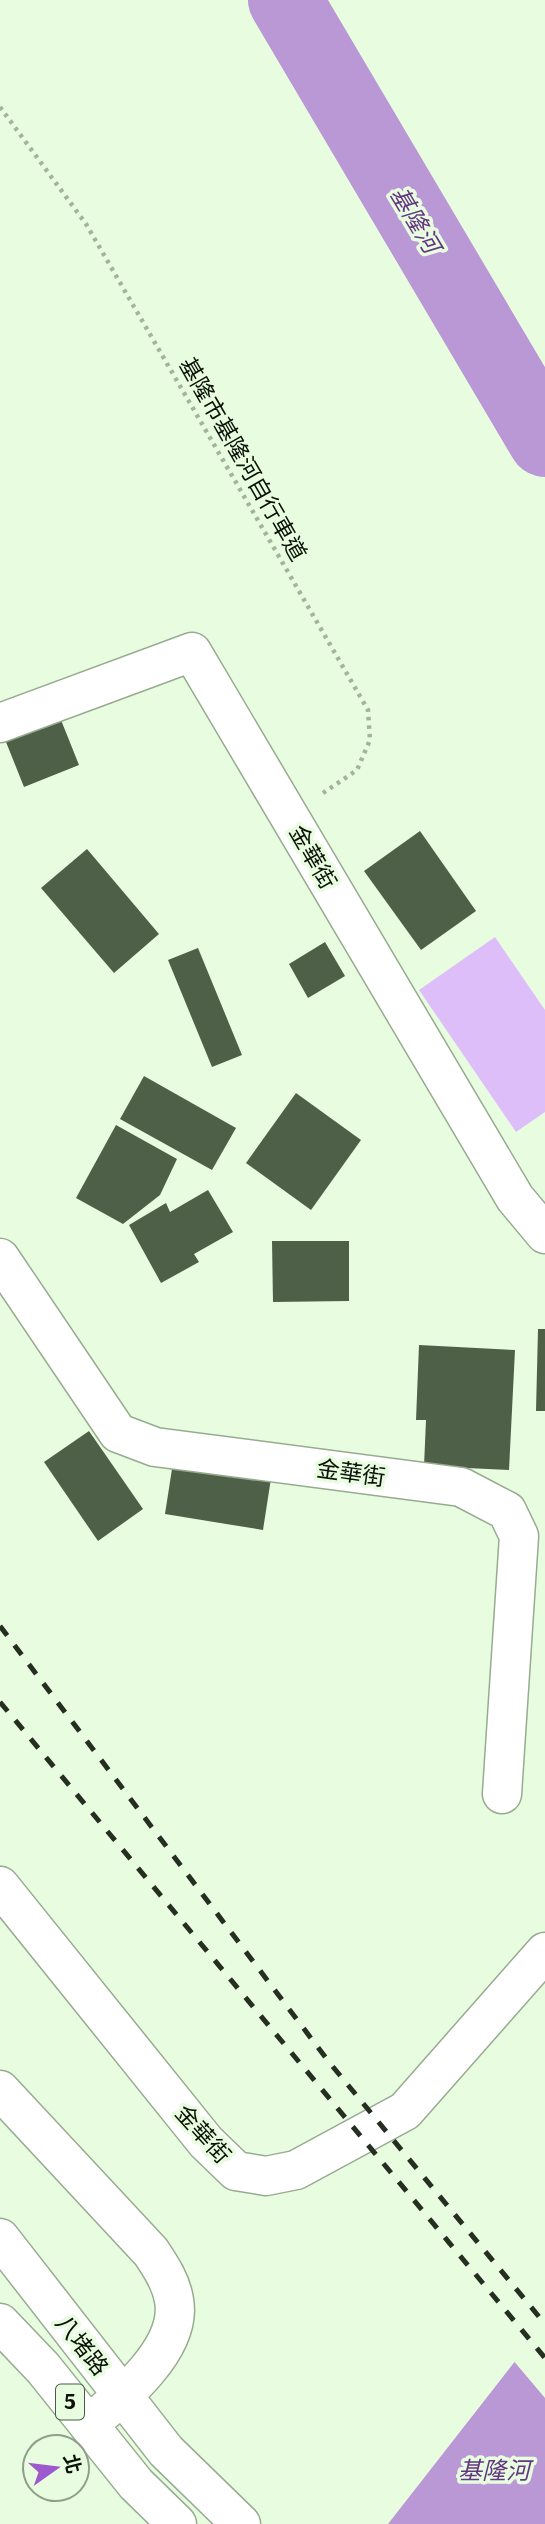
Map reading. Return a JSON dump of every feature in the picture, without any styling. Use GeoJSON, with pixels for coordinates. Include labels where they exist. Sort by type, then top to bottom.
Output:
{"type":"FeatureCollection","features":[{"type":"Feature","properties":{"kind":"street","name":"金華街"},"geometry":{"type":"LineString","coordinates":[[0,723],[192,652],[508,1187],[545,1234]]}},
{"type":"Feature","properties":{"kind":"street","name":"金華街"},"geometry":{"type":"LineString","coordinates":[[0,1258],[118,1433],[155,1447],[461,1487],[507,1511],[519,1536],[502,1794]]}},
{"type":"Feature","properties":{"kind":"street","name":"金華街"},"geometry":{"type":"LineString","coordinates":[[0,1886],[206,2142],[236,2171],[266,2176],[296,2170],[405,2111],[545,1952]]}},
{"type":"Feature","properties":{"kind":"street"},"geometry":{"type":"LineString","coordinates":[[0,2090],[151,2252],[166,2276],[175,2302],[173,2326],[161,2352],[123,2397],[88,2424]]}},
{"type":"Feature","properties":{"kind":"street","name":"八堵路"},"geometry":{"type":"LineString","coordinates":[[0,2238],[166,2451],[241,2524]]}},
{"type":"Feature","properties":{"kind":"street","name":"八堵路"},"geometry":{"type":"LineString","coordinates":[[0,2323],[43,2368],[136,2484],[177,2524]]}},
{"type":"Feature","properties":{"kind":"path","name":"基隆市基隆河自行車道"},"geometry":{"type":"LineString","coordinates":[[0,107],[86,224],[369,710],[370,740],[358,770],[288,815]]}},
{"type":"Feature","properties":{"kind":"shaded area"},"geometry":{"type":"Polygon","coordinates":[[[495,937],[545,1010],[545,1112],[516,1132],[419,990],[495,937]]]}},
{"type":"Feature","properties":{"kind":"water","name":"基隆河"},"geometry":{"type":"Polygon","coordinates":[[[545,2323],[545,2524],[388,2524],[545,2323]]]}},
{"type":"Feature","properties":{"kind":"pier"},"geometry":{"type":"Polygon","coordinates":[[[545,2319],[545,2398],[512,2359],[545,2319]]]}},
{"type":"Feature","properties":{"kind":"building"},"geometry":{"type":"Polygon","coordinates":[[[57,710],[79,765],[24,787],[2,732],[57,710]]]}},
{"type":"Feature","properties":{"kind":"building"},"geometry":{"type":"Polygon","coordinates":[[[420,831],[476,911],[421,950],[364,871],[420,831]]]}},
{"type":"Feature","properties":{"kind":"building"},"geometry":{"type":"Polygon","coordinates":[[[87,849],[159,934],[114,973],[41,888],[87,849]]]}},
{"type":"Feature","properties":{"kind":"building"},"geometry":{"type":"Polygon","coordinates":[[[325,942],[345,976],[308,998],[289,964],[325,942]]]}},
{"type":"Feature","properties":{"kind":"building"},"geometry":{"type":"Polygon","coordinates":[[[198,948],[242,1055],[212,1067],[168,960],[198,948]]]}},
{"type":"Feature","properties":{"kind":"building"},"geometry":{"type":"Polygon","coordinates":[[[144,1076],[236,1128],[212,1170],[120,1119],[144,1076]]]}},
{"type":"Feature","properties":{"kind":"building"},"geometry":{"type":"Polygon","coordinates":[[[296,1093],[361,1140],[311,1210],[246,1163],[296,1093]]]}},
{"type":"Feature","properties":{"kind":"building"},"geometry":{"type":"Polygon","coordinates":[[[116,1125],[177,1159],[160,1195],[123,1224],[76,1198],[116,1125]]]}},
{"type":"Feature","properties":{"kind":"building"},"geometry":{"type":"Polygon","coordinates":[[[208,1190],[233,1232],[194,1254],[199,1262],[161,1283],[129,1225],[166,1203],[170,1212],[208,1190]]]}},
{"type":"Feature","properties":{"kind":"building"},"geometry":{"type":"Polygon","coordinates":[[[272,1241],[349,1241],[349,1301],[273,1302],[272,1241]]]}},
{"type":"Feature","properties":{"kind":"building"},"geometry":{"type":"Polygon","coordinates":[[[538,1329],[545,1329],[545,1411],[536,1411],[538,1329]]]}},
{"type":"Feature","properties":{"kind":"building"},"geometry":{"type":"Polygon","coordinates":[[[419,1345],[515,1350],[509,1470],[424,1466],[426,1420],[416,1420],[419,1345]]]}},
{"type":"Feature","properties":{"kind":"building"},"geometry":{"type":"Polygon","coordinates":[[[89,1431],[143,1509],[98,1541],[44,1462],[89,1431]]]}},
{"type":"Feature","properties":{"kind":"building"},"geometry":{"type":"Polygon","coordinates":[[[174,1456],[272,1472],[263,1530],[165,1514],[174,1456]]]}},
{"type":"Feature","properties":{"kind":"waterway","name":"基隆河"},"geometry":{"type":"LineString","coordinates":[[285,0],[545,440]]}},
{"type":"Feature","properties":{"kind":"railway"},"geometry":{"type":"LineString","coordinates":[[0,1626],[329,2062],[545,2324]]}},
{"type":"Feature","properties":{"kind":"railway"},"geometry":{"type":"LineString","coordinates":[[0,1702],[545,2358]]}}]}
